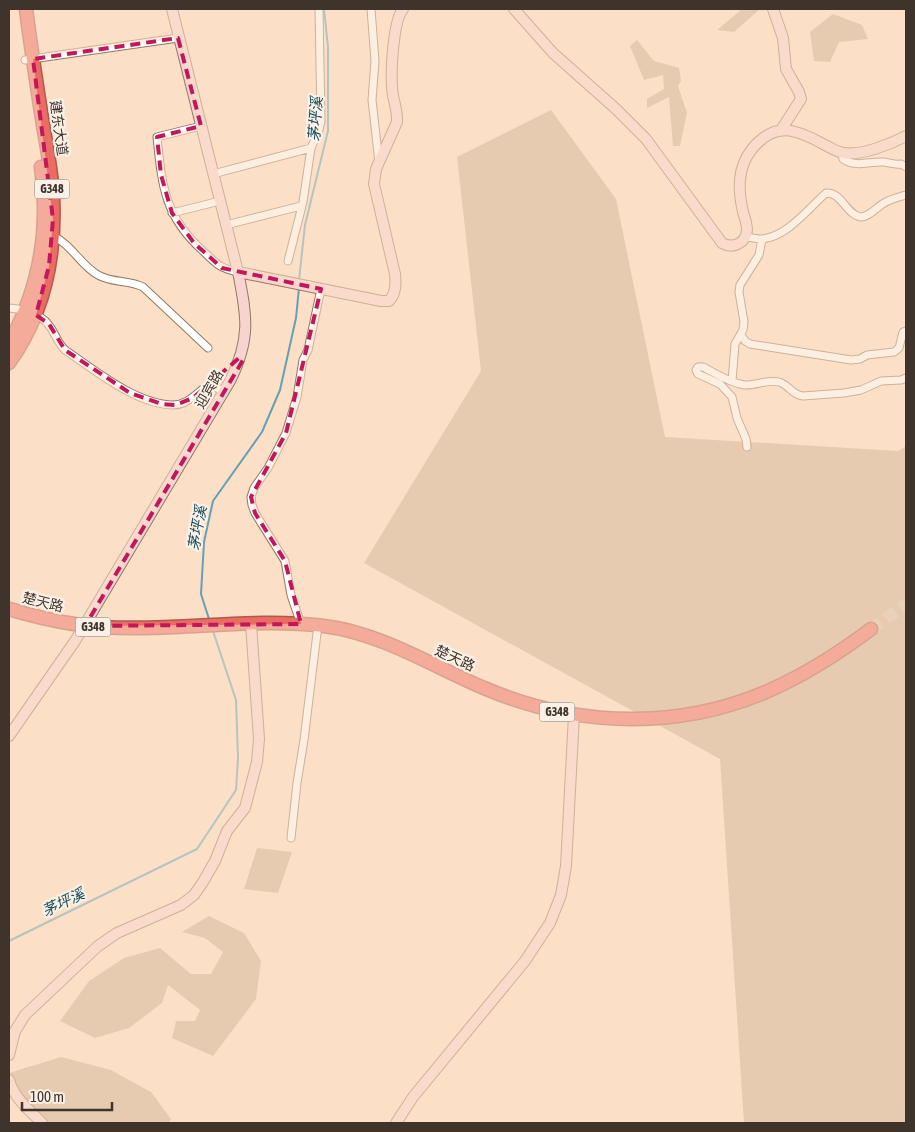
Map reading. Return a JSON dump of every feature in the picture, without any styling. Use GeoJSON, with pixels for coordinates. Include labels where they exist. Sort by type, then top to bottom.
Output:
{"type":"FeatureCollection","features":[{"type":"Feature","properties":{"kind":"highway","name":"建东大道"},"geometry":{"type":"LineString","coordinates":[[9,344],[31,313],[45,288],[48,234],[53,196],[29,59],[17,9]]}},
{"type":"Feature","properties":{"kind":"highway","name":"建东大道"},"geometry":{"type":"LineString","coordinates":[[26,9],[29,59]]}},
{"type":"Feature","properties":{"kind":"highway","name":"建东大道"},"geometry":{"type":"LineString","coordinates":[[9,362],[29,331],[31,313]]}},
{"type":"Feature","properties":{"kind":"highway","name":"楚天路"},"geometry":{"type":"LineString","coordinates":[[9,608],[47,619],[85,626],[126,628],[301,624],[352,632],[377,640],[495,693],[521,702],[574,715],[610,719],[653,719],[705,712],[731,705],[781,686],[805,673],[872,629]]}},
{"type":"Feature","properties":{"kind":"street","name":"迎宾路"},"geometry":{"type":"LineString","coordinates":[[9,736],[85,626],[237,368],[245,340],[246,312],[238,272],[172,9]]}},
{"type":"Feature","properties":{"kind":"street"},"geometry":{"type":"LineString","coordinates":[[288,261],[302,206],[311,148],[321,122],[319,9]]}},
{"type":"Feature","properties":{"kind":"street"},"geometry":{"type":"LineString","coordinates":[[371,9],[375,62],[372,100],[379,162]]}},
{"type":"Feature","properties":{"kind":"street"},"geometry":{"type":"LineString","coordinates":[[201,126],[157,136],[165,194],[172,213],[194,243],[222,268],[381,301],[389,300],[392,297],[396,284],[395,274],[374,184],[374,176],[397,122],[398,114],[392,81],[396,26],[398,16],[403,9]]}},
{"type":"Feature","properties":{"kind":"street"},"geometry":{"type":"LineString","coordinates":[[514,9],[553,53],[616,109],[646,139],[722,243],[730,246],[740,244],[745,237],[747,228],[740,192],[743,165],[749,153],[768,135],[790,129],[798,131],[842,153],[851,154],[870,150],[906,136]]}},
{"type":"Feature","properties":{"kind":"street"},"geometry":{"type":"LineString","coordinates":[[773,9],[783,38],[786,69],[801,99],[782,130]]}},
{"type":"Feature","properties":{"kind":"street"},"geometry":{"type":"LineString","coordinates":[[29,59],[178,38]]}},
{"type":"Feature","properties":{"kind":"street"},"geometry":{"type":"LineString","coordinates":[[213,174],[311,148]]}},
{"type":"Feature","properties":{"kind":"street"},"geometry":{"type":"LineString","coordinates":[[842,153],[843,159],[848,162],[858,164],[883,162],[891,165],[901,164],[906,168]]}},
{"type":"Feature","properties":{"kind":"street"},"geometry":{"type":"LineString","coordinates":[[745,237],[762,239],[784,230],[806,214],[826,194],[835,195],[855,215],[861,217],[885,202],[906,195]]}},
{"type":"Feature","properties":{"kind":"street"},"geometry":{"type":"LineString","coordinates":[[172,213],[220,201]]}},
{"type":"Feature","properties":{"kind":"street"},"geometry":{"type":"LineString","coordinates":[[226,225],[302,206]]}},
{"type":"Feature","properties":{"kind":"street"},"geometry":{"type":"LineString","coordinates":[[48,234],[69,247],[94,273],[143,287],[208,348]]}},
{"type":"Feature","properties":{"kind":"street"},"geometry":{"type":"LineString","coordinates":[[732,381],[735,344],[741,336],[744,322],[739,292],[740,285],[759,255],[762,239]]}},
{"type":"Feature","properties":{"kind":"street"},"geometry":{"type":"LineString","coordinates":[[301,624],[291,595],[285,561],[255,513],[251,497],[254,488],[268,468],[286,433],[297,397],[303,360],[308,350],[317,288]]}},
{"type":"Feature","properties":{"kind":"street"},"geometry":{"type":"LineString","coordinates":[[9,308],[31,313],[49,324],[57,342],[65,350],[130,393],[162,404],[175,405],[193,398],[206,387],[211,386],[224,391]]}},
{"type":"Feature","properties":{"kind":"street"},"geometry":{"type":"LineString","coordinates":[[741,336],[750,344],[851,360],[860,359],[867,355],[894,352],[899,348],[903,332],[906,331]]}},
{"type":"Feature","properties":{"kind":"street"},"geometry":{"type":"LineString","coordinates":[[747,447],[746,438],[737,418],[732,397],[720,384],[698,374],[696,368],[703,367],[743,385],[777,382],[803,396],[844,393],[861,390],[881,381],[906,378]]}},
{"type":"Feature","properties":{"kind":"street"},"geometry":{"type":"LineString","coordinates":[[9,1055],[15,1031],[25,1015],[98,946],[117,933],[180,904],[194,895],[204,882],[228,831],[245,808],[257,762],[259,739],[251,624]]}},
{"type":"Feature","properties":{"kind":"street"},"geometry":{"type":"LineString","coordinates":[[291,838],[318,626]]}},
{"type":"Feature","properties":{"kind":"street"},"geometry":{"type":"LineString","coordinates":[[396,1123],[413,1097],[535,949],[553,917],[561,896],[565,873],[574,715]]}},
{"type":"Feature","properties":{"kind":"street"},"geometry":{"type":"LineString","coordinates":[[9,1080],[19,1100],[42,1123]]}},
{"type":"Feature","properties":{"kind":"highlighted area"},"geometry":{"type":"Polygon","coordinates":[[[178,38],[201,126],[157,137],[161,175],[172,213],[194,243],[222,268],[321,289],[286,433],[251,497],[255,513],[285,561],[301,624],[85,626],[243,360],[239,358],[193,398],[175,405],[162,404],[130,393],[65,350],[49,324],[36,315],[49,266],[53,219],[33,59],[178,38]]]}},
{"type":"Feature","properties":{"kind":"shaded area"},"geometry":{"type":"Polygon","coordinates":[[[742,9],[760,9],[734,32],[717,30],[742,9]]]}},
{"type":"Feature","properties":{"kind":"shaded area"},"geometry":{"type":"Polygon","coordinates":[[[833,14],[862,25],[868,39],[839,42],[830,62],[814,61],[810,32],[833,14]]]}},
{"type":"Feature","properties":{"kind":"shaded area"},"geometry":{"type":"Polygon","coordinates":[[[637,40],[654,61],[679,68],[681,81],[678,86],[687,113],[680,146],[673,146],[669,97],[647,108],[647,99],[664,89],[663,75],[644,80],[630,46],[637,40]]]}},
{"type":"Feature","properties":{"kind":"shaded area"},"geometry":{"type":"Polygon","coordinates":[[[551,110],[616,199],[665,437],[898,451],[906,446],[906,1123],[744,1123],[720,759],[364,563],[481,371],[457,157],[551,110]]]}},
{"type":"Feature","properties":{"kind":"shaded area"},"geometry":{"type":"Polygon","coordinates":[[[257,848],[292,852],[278,893],[244,889],[257,848]]]}},
{"type":"Feature","properties":{"kind":"shaded area"},"geometry":{"type":"Polygon","coordinates":[[[209,916],[244,933],[261,961],[256,999],[213,1056],[172,1038],[176,1021],[195,1021],[200,1010],[168,985],[162,1003],[129,1028],[95,1038],[60,1021],[89,981],[124,958],[160,948],[191,974],[211,974],[223,952],[205,938],[182,932],[209,916]]]}},
{"type":"Feature","properties":{"kind":"shaded area"},"geometry":{"type":"Polygon","coordinates":[[[61,1057],[111,1070],[151,1092],[171,1119],[169,1123],[47,1123],[9,1089],[9,1073],[61,1057]]]}},
{"type":"Feature","properties":{"kind":"waterway","name":"茅坪溪"},"geometry":{"type":"LineString","coordinates":[[299,280],[305,225],[328,131],[328,47],[324,9]]}},
{"type":"Feature","properties":{"kind":"waterway","name":"茅坪溪"},"geometry":{"type":"LineString","coordinates":[[209,619],[201,594],[204,542],[213,501],[262,432],[280,390],[296,318],[299,288]]}},
{"type":"Feature","properties":{"kind":"waterway","name":"茅坪溪"},"geometry":{"type":"LineString","coordinates":[[9,941],[197,849],[236,790],[238,758],[236,700],[213,631]]}},
{"type":"Feature","properties":{"kind":"tunnel"},"geometry":{"type":"LineString","coordinates":[[871,629],[906,604]]}}]}
